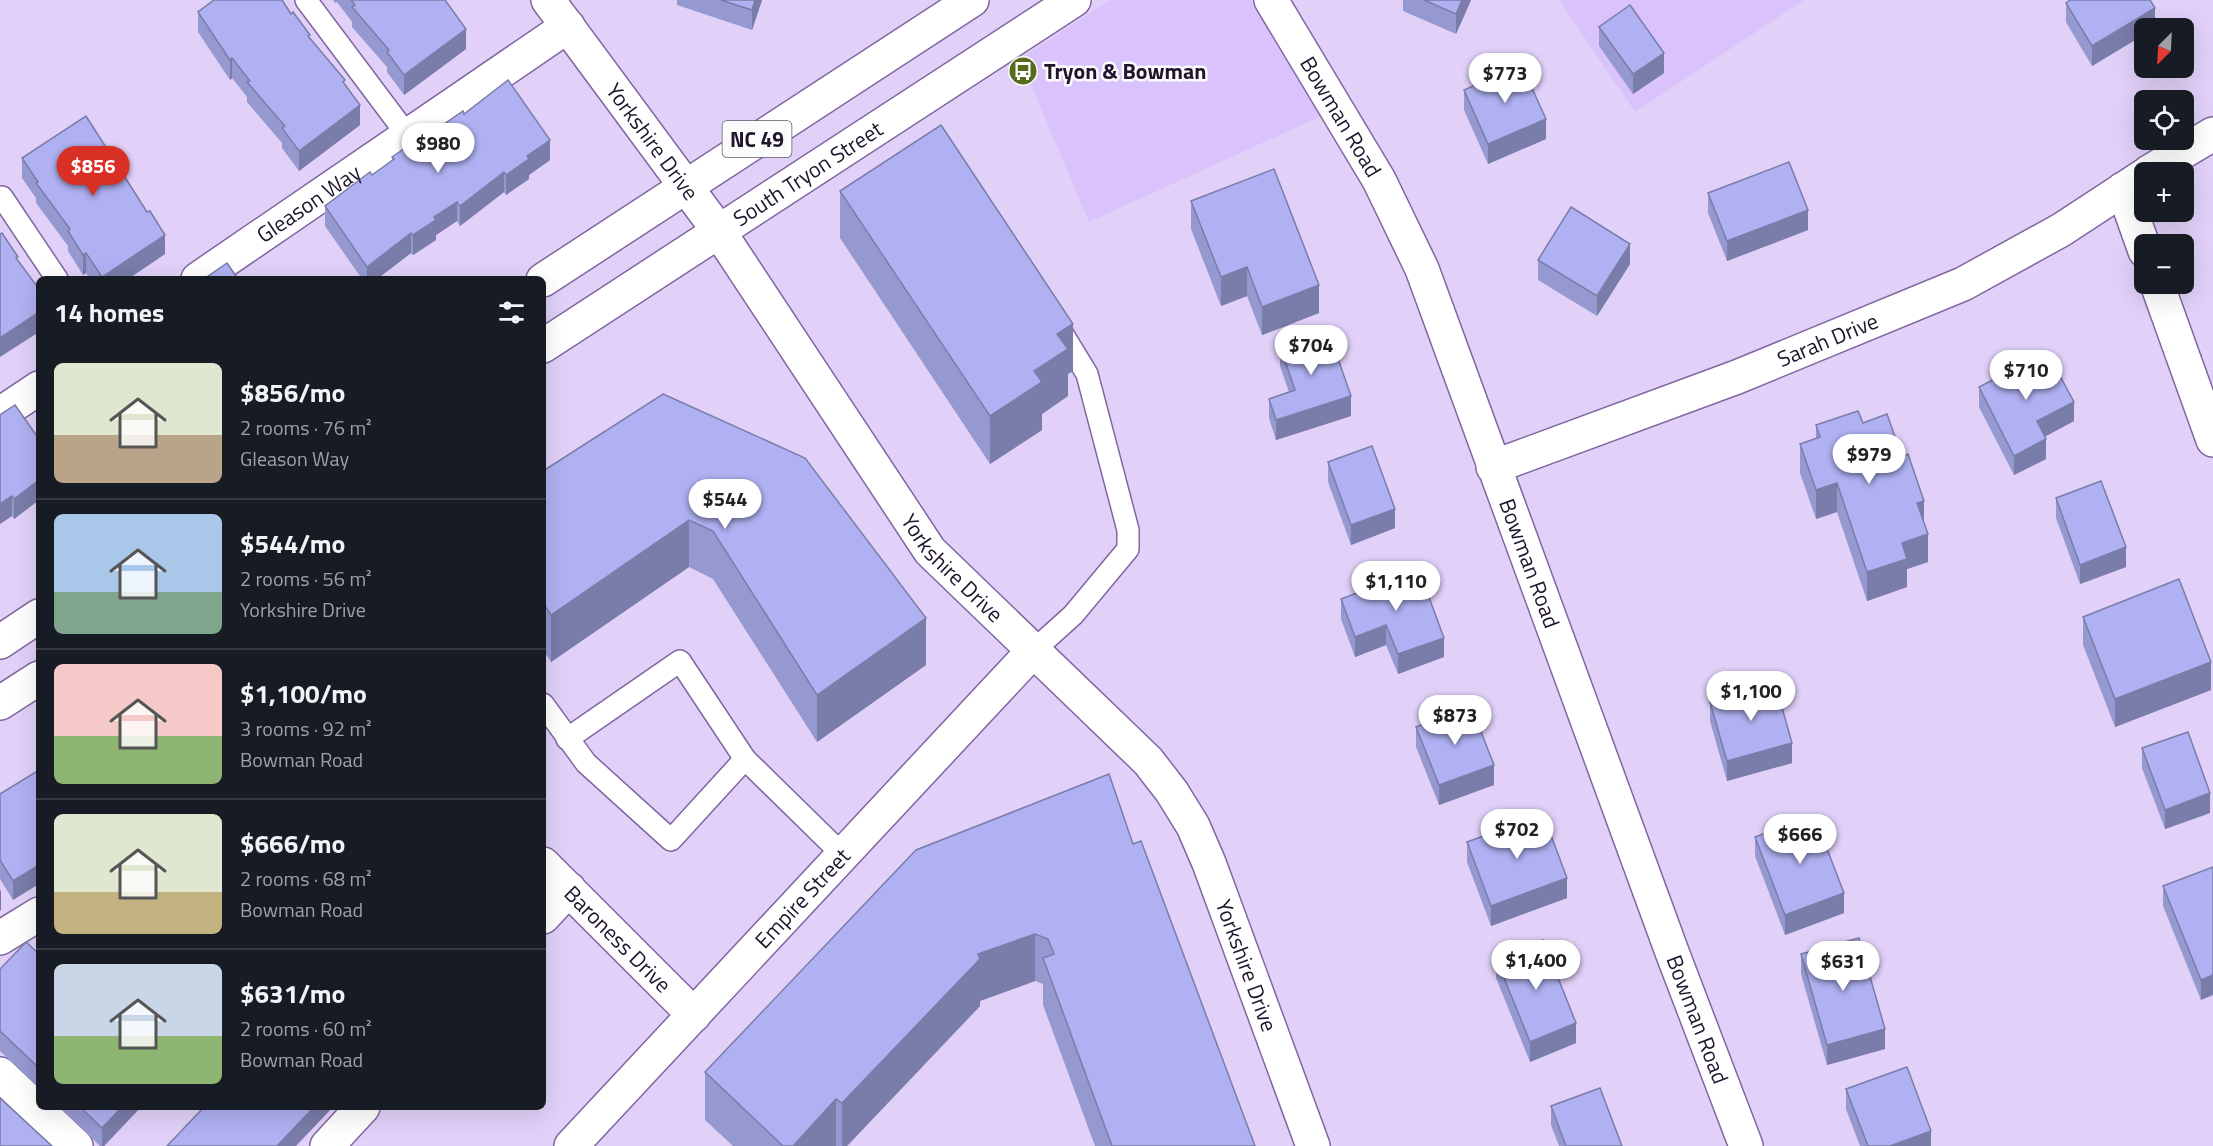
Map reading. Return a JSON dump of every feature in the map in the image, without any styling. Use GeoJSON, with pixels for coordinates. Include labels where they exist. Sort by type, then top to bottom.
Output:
{"type":"FeatureCollection","features":[{"type":"Feature","properties":{"kind":"street","name":"Yorkshire Drive"},"geometry":{"type":"LineString","coordinates":[[548,0],[718,230],[911,527],[930,551],[1120,731],[1148,761],[1172,792],[1193,826],[1209,863],[1313,1146]]}},
{"type":"Feature","properties":{"kind":"street","name":"NC 49"},"geometry":{"type":"LineString","coordinates":[[546,278],[972,0]]}},
{"type":"Feature","properties":{"kind":"street","name":"South Tryon Street"},"geometry":{"type":"LineString","coordinates":[[546,344],[1074,0]]}},
{"type":"Feature","properties":{"kind":"street","name":"Bowman Road"},"geometry":{"type":"LineString","coordinates":[[1271,0],[1379,180],[1422,269],[1492,467],[1746,1146]]}},
{"type":"Feature","properties":{"kind":"street","name":"Gleason Way"},"geometry":{"type":"LineString","coordinates":[[202,276],[568,26]]}},
{"type":"Feature","properties":{"kind":"street","name":"Sarah Drive"},"geometry":{"type":"LineString","coordinates":[[2167,162],[2213,134]]}},
{"type":"Feature","properties":{"kind":"street","name":"Sarah Drive"},"geometry":{"type":"LineString","coordinates":[[1492,467],[1737,377],[1912,307],[1963,284],[2061,230],[2134,182]]}},
{"type":"Feature","properties":{"kind":"street"},"geometry":{"type":"LineString","coordinates":[[2161,294],[2213,440]]}},
{"type":"Feature","properties":{"kind":"street"},"geometry":{"type":"LineString","coordinates":[[0,414],[36,390]]}},
{"type":"Feature","properties":{"kind":"street"},"geometry":{"type":"LineString","coordinates":[[0,642],[36,618]]}},
{"type":"Feature","properties":{"kind":"street","name":"Empire Street"},"geometry":{"type":"LineString","coordinates":[[571,1146],[1033,651]]}},
{"type":"Feature","properties":{"kind":"street"},"geometry":{"type":"LineString","coordinates":[[0,703],[36,680]]}},
{"type":"Feature","properties":{"kind":"street","name":"Baroness Drive"},"geometry":{"type":"LineString","coordinates":[[546,867],[694,1015]]}},
{"type":"Feature","properties":{"kind":"street"},"geometry":{"type":"LineString","coordinates":[[546,914],[569,889]]}},
{"type":"Feature","properties":{"kind":"street"},"geometry":{"type":"LineString","coordinates":[[0,938],[36,916]]}},
{"type":"Feature","properties":{"kind":"street"},"geometry":{"type":"LineString","coordinates":[[0,1074],[36,1108]]}},
{"type":"Feature","properties":{"kind":"street"},"geometry":{"type":"LineString","coordinates":[[38,1110],[76,1146]]}},
{"type":"Feature","properties":{"kind":"street"},"geometry":{"type":"LineString","coordinates":[[327,1146],[360,1110]]}},
{"type":"Feature","properties":{"kind":"lane"},"geometry":{"type":"LineString","coordinates":[[306,0],[408,135]]}},
{"type":"Feature","properties":{"kind":"lane"},"geometry":{"type":"LineString","coordinates":[[2,197],[55,276]]}},
{"type":"Feature","properties":{"kind":"lane"},"geometry":{"type":"LineString","coordinates":[[1033,651],[1073,615],[1128,549],[1128,530],[1087,374],[1050,313]]}},
{"type":"Feature","properties":{"kind":"lane"},"geometry":{"type":"LineString","coordinates":[[567,739],[680,661],[745,759],[844,856]]}},
{"type":"Feature","properties":{"kind":"lane"},"geometry":{"type":"LineString","coordinates":[[546,708],[586,763],[671,840],[745,759]]}},
{"type":"Feature","properties":{"kind":"shaded area"},"geometry":{"type":"Polygon","coordinates":[[[1110,0],[1289,0],[1350,103],[1089,222],[1020,59],[1110,0]]]}},
{"type":"Feature","properties":{"kind":"shaded area"},"geometry":{"type":"Polygon","coordinates":[[[1559,0],[1804,0],[1635,112],[1559,0]]]}},
{"type":"Feature","properties":{"kind":"building"},"geometry":{"type":"Polygon","coordinates":[[[214,0],[282,0],[310,35],[308,36],[345,80],[343,82],[360,105],[299,151],[282,128],[285,126],[247,82],[250,81],[232,58],[230,60],[198,12],[214,0]]]}},
{"type":"Feature","properties":{"kind":"building"},"geometry":{"type":"Polygon","coordinates":[[[351,0],[445,0],[466,29],[404,75],[387,52],[389,50],[352,7],[355,5],[351,0]]]}},
{"type":"Feature","properties":{"kind":"building"},"geometry":{"type":"Polygon","coordinates":[[[721,0],[755,0],[752,10],[721,0]]]}},
{"type":"Feature","properties":{"kind":"building"},"geometry":{"type":"Polygon","coordinates":[[[1424,0],[1462,0],[1456,14],[1424,0]]]}},
{"type":"Feature","properties":{"kind":"building"},"geometry":{"type":"Polygon","coordinates":[[[2070,0],[2150,0],[2155,8],[2138,18],[2134,18],[2134,21],[2092,46],[2066,3],[2070,0]]]}},
{"type":"Feature","properties":{"kind":"building"},"geometry":{"type":"Polygon","coordinates":[[[1630,5],[1664,53],[1633,74],[1599,27],[1630,5]]]}},
{"type":"Feature","properties":{"kind":"building"},"geometry":{"type":"Polygon","coordinates":[[[1521,64],[1546,119],[1488,144],[1464,90],[1521,64]]]}},
{"type":"Feature","properties":{"kind":"building"},"geometry":{"type":"Polygon","coordinates":[[[508,80],[550,140],[506,175],[504,172],[460,206],[457,202],[434,217],[436,220],[413,235],[411,233],[367,267],[325,206],[370,172],[372,175],[415,141],[418,146],[442,130],[440,127],[463,111],[464,114],[508,80]]]}},
{"type":"Feature","properties":{"kind":"building"},"geometry":{"type":"Polygon","coordinates":[[[86,116],[147,212],[150,211],[165,235],[101,276],[86,253],[83,255],[68,231],[70,229],[36,183],[38,182],[22,158],[86,116]]]}},
{"type":"Feature","properties":{"kind":"building"},"geometry":{"type":"Polygon","coordinates":[[[941,125],[1073,324],[1057,334],[1068,349],[1034,371],[1042,382],[990,416],[840,191],[941,125]]]}},
{"type":"Feature","properties":{"kind":"building"},"geometry":{"type":"Polygon","coordinates":[[[1789,162],[1808,210],[1727,241],[1708,193],[1789,162]]]}},
{"type":"Feature","properties":{"kind":"building"},"geometry":{"type":"Polygon","coordinates":[[[1274,169],[1319,285],[1262,307],[1247,267],[1221,277],[1191,201],[1274,169]]]}},
{"type":"Feature","properties":{"kind":"building"},"geometry":{"type":"Polygon","coordinates":[[[1571,207],[1630,244],[1597,296],[1538,260],[1571,207]]]}},
{"type":"Feature","properties":{"kind":"building"},"geometry":{"type":"Polygon","coordinates":[[[2,233],[18,257],[16,258],[36,285],[36,314],[0,338],[0,234],[2,233]]]}},
{"type":"Feature","properties":{"kind":"building"},"geometry":{"type":"Polygon","coordinates":[[[227,263],[236,276],[208,276],[227,263]]]}},
{"type":"Feature","properties":{"kind":"building"},"geometry":{"type":"Polygon","coordinates":[[[1328,330],[1351,396],[1276,420],[1269,399],[1295,390],[1280,346],[1328,330]]]}},
{"type":"Feature","properties":{"kind":"building"},"geometry":{"type":"Polygon","coordinates":[[[2047,352],[2074,402],[2037,421],[2046,439],[2014,456],[1979,387],[2047,352]]]}},
{"type":"Feature","properties":{"kind":"building"},"geometry":{"type":"Polygon","coordinates":[[[663,394],[805,458],[926,618],[817,695],[713,531],[689,520],[551,615],[546,608],[546,469],[663,394]]]}},
{"type":"Feature","properties":{"kind":"building"},"geometry":{"type":"Polygon","coordinates":[[[15,405],[36,435],[36,482],[14,499],[12,496],[0,504],[0,415],[15,405]]]}},
{"type":"Feature","properties":{"kind":"building"},"geometry":{"type":"Polygon","coordinates":[[[1858,411],[1863,423],[1887,414],[1902,457],[1908,454],[1924,501],[1917,503],[1928,534],[1902,543],[1907,559],[1867,572],[1837,483],[1816,490],[1800,444],[1820,437],[1816,425],[1858,411]]]}},
{"type":"Feature","properties":{"kind":"building"},"geometry":{"type":"Polygon","coordinates":[[[1372,446],[1395,509],[1351,525],[1328,462],[1372,446]]]}},
{"type":"Feature","properties":{"kind":"building"},"geometry":{"type":"Polygon","coordinates":[[[2101,481],[2126,547],[2080,565],[2056,498],[2101,481]]]}},
{"type":"Feature","properties":{"kind":"building"},"geometry":{"type":"Polygon","coordinates":[[[1419,570],[1444,638],[1398,654],[1386,625],[1355,637],[1341,599],[1419,570]]]}},
{"type":"Feature","properties":{"kind":"building"},"geometry":{"type":"Polygon","coordinates":[[[2179,579],[2211,662],[2115,699],[2083,617],[2179,579]]]}},
{"type":"Feature","properties":{"kind":"building"},"geometry":{"type":"Polygon","coordinates":[[[1775,683],[1792,743],[1727,761],[1710,702],[1775,683]]]}},
{"type":"Feature","properties":{"kind":"building"},"geometry":{"type":"Polygon","coordinates":[[[1471,706],[1494,765],[1439,785],[1416,727],[1471,706]]]}},
{"type":"Feature","properties":{"kind":"building"},"geometry":{"type":"Polygon","coordinates":[[[2188,732],[2210,793],[2165,810],[2142,748],[2188,732]]]}},
{"type":"Feature","properties":{"kind":"building"},"geometry":{"type":"Polygon","coordinates":[[[36,772],[36,867],[13,881],[0,860],[0,794],[36,772]]]}},
{"type":"Feature","properties":{"kind":"building"},"geometry":{"type":"Polygon","coordinates":[[[1109,774],[1133,844],[1141,841],[1255,1146],[1112,1146],[1043,958],[1054,954],[1048,939],[1035,934],[978,954],[980,959],[842,1103],[836,1099],[793,1146],[783,1146],[705,1072],[916,850],[1109,774]]]}},
{"type":"Feature","properties":{"kind":"building"},"geometry":{"type":"Polygon","coordinates":[[[1543,814],[1567,878],[1491,906],[1467,842],[1543,814]]]}},
{"type":"Feature","properties":{"kind":"building"},"geometry":{"type":"Polygon","coordinates":[[[1814,815],[1844,893],[1785,915],[1755,837],[1814,815]]]}},
{"type":"Feature","properties":{"kind":"building"},"geometry":{"type":"Polygon","coordinates":[[[2213,867],[2213,975],[2201,980],[2163,886],[2213,867]]]}},
{"type":"Feature","properties":{"kind":"building"},"geometry":{"type":"Polygon","coordinates":[[[1859,938],[1885,1029],[1827,1045],[1801,954],[1859,938]]]}},
{"type":"Feature","properties":{"kind":"building"},"geometry":{"type":"Polygon","coordinates":[[[1543,940],[1576,1023],[1530,1042],[1496,958],[1543,940]]]}},
{"type":"Feature","properties":{"kind":"building"},"geometry":{"type":"Polygon","coordinates":[[[26,942],[36,951],[36,1065],[0,1031],[0,969],[26,942]]]}},
{"type":"Feature","properties":{"kind":"building"},"geometry":{"type":"Polygon","coordinates":[[[1907,1067],[1931,1131],[1890,1146],[1868,1146],[1846,1089],[1907,1067]]]}},
{"type":"Feature","properties":{"kind":"building"},"geometry":{"type":"Polygon","coordinates":[[[1600,1088],[1622,1146],[1566,1146],[1551,1106],[1600,1088]]]}},
{"type":"Feature","properties":{"kind":"building"},"geometry":{"type":"Polygon","coordinates":[[[0,1098],[52,1146],[0,1146],[0,1098]]]}},
{"type":"Feature","properties":{"kind":"building"},"geometry":{"type":"Polygon","coordinates":[[[83,1110],[119,1110],[102,1128],[83,1110]]]}},
{"type":"Feature","properties":{"kind":"building"},"geometry":{"type":"Polygon","coordinates":[[[201,1110],[311,1110],[277,1146],[167,1146],[201,1110]]]}},
{"type":"Feature","properties":{"kind":"place","name":"Tryon & Bowman"},"geometry":{"type":"Point","coordinates":[1023,71]}}]}
